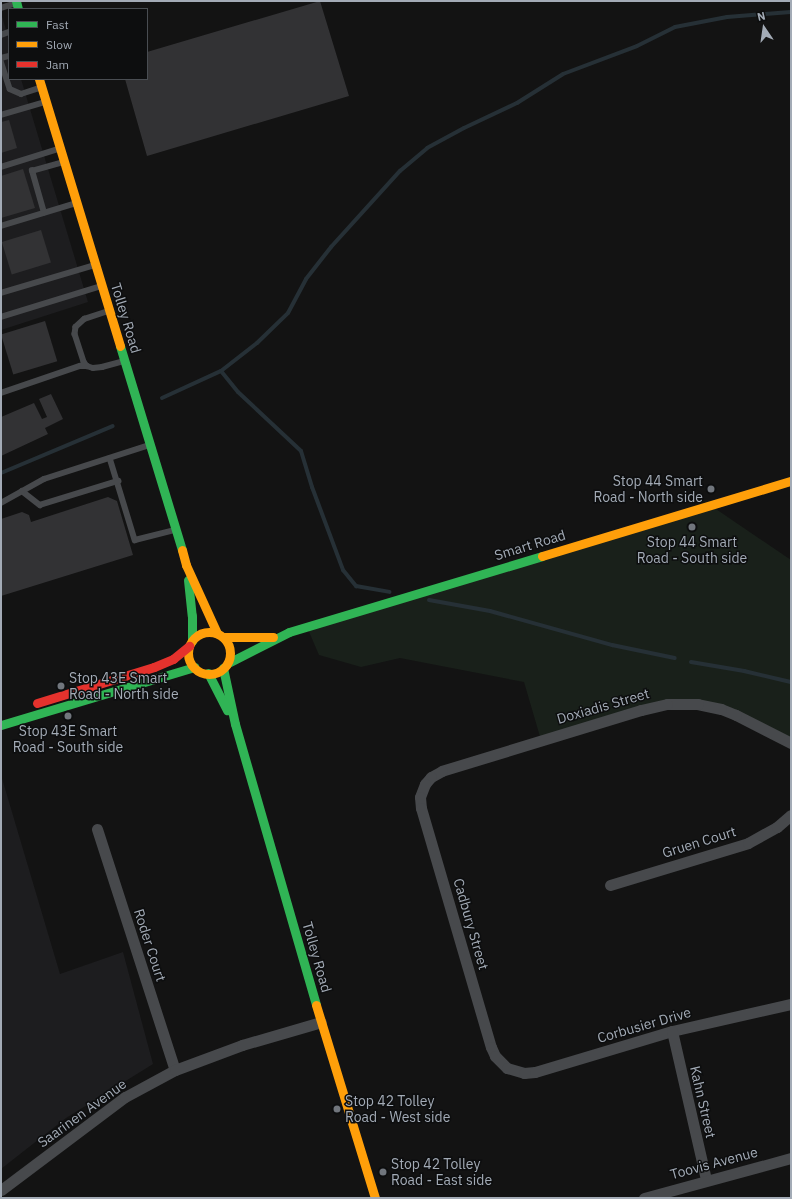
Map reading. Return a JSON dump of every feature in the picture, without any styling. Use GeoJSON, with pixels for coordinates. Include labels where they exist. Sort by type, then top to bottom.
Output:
{"type":"FeatureCollection","features":[{"type":"Feature","properties":{"kind":"main road","name":"Tolley Road"},"geometry":{"type":"LineString","coordinates":[[40,83],[186,565],[220,635]]}},
{"type":"Feature","properties":{"kind":"main road","name":"Smart Road"},"geometry":{"type":"LineString","coordinates":[[226,665],[278,636],[791,481]]}},
{"type":"Feature","properties":{"kind":"main road","name":"Tolley Road"},"geometry":{"type":"LineString","coordinates":[[186,565],[192,616],[191,643]]}},
{"type":"Feature","properties":{"kind":"main road"},"geometry":{"type":"LineString","coordinates":[[1,725],[194,668],[208,673],[226,665],[230,656],[228,643],[220,635],[203,633],[172,659],[154,667],[30,705]]}},
{"type":"Feature","properties":{"kind":"main road","name":"Smart Road"},"geometry":{"type":"LineString","coordinates":[[220,635],[278,636]]}},
{"type":"Feature","properties":{"kind":"main road"},"geometry":{"type":"LineString","coordinates":[[191,643],[188,655],[194,668]]}},
{"type":"Feature","properties":{"kind":"main road","name":"Tolley Road"},"geometry":{"type":"LineString","coordinates":[[226,665],[234,724],[374,1198]]}},
{"type":"Feature","properties":{"kind":"main road","name":"Tolley Road"},"geometry":{"type":"LineString","coordinates":[[208,673],[234,724]]}},
{"type":"Feature","properties":{"kind":"street","name":"Doxiadis Street"},"geometry":{"type":"LineString","coordinates":[[425,784],[431,777],[442,771],[641,710],[666,704],[698,704],[721,709],[736,714],[791,743]]}},
{"type":"Feature","properties":{"kind":"street","name":"Cadbury Street"},"geometry":{"type":"LineString","coordinates":[[425,784],[420,797],[421,808],[491,1047],[495,1056],[507,1068]]}},
{"type":"Feature","properties":{"kind":"street","name":"Gruen Court"},"geometry":{"type":"LineString","coordinates":[[610,885],[748,843],[777,827],[791,815]]}},
{"type":"Feature","properties":{"kind":"street","name":"Roder Court"},"geometry":{"type":"LineString","coordinates":[[97,829],[175,1070]]}},
{"type":"Feature","properties":{"kind":"street","name":"Corbusier Drive"},"geometry":{"type":"LineString","coordinates":[[507,1068],[524,1073],[535,1072],[672,1031],[791,1004]]}},
{"type":"Feature","properties":{"kind":"street","name":"Saarinen Avenue"},"geometry":{"type":"LineString","coordinates":[[1,1190],[125,1097],[175,1070],[242,1045],[321,1022]]}},
{"type":"Feature","properties":{"kind":"street","name":"Kahn Street"},"geometry":{"type":"LineString","coordinates":[[672,1031],[706,1180]]}},
{"type":"Feature","properties":{"kind":"street","name":"Toovis Avenue"},"geometry":{"type":"LineString","coordinates":[[644,1198],[791,1158]]}},
{"type":"Feature","properties":{"kind":"lane"},"geometry":{"type":"LineString","coordinates":[[1,8],[17,4]]}},
{"type":"Feature","properties":{"kind":"lane"},"geometry":{"type":"LineString","coordinates":[[1,60],[10,89],[20,94],[40,83]]}},
{"type":"Feature","properties":{"kind":"lane"},"geometry":{"type":"LineString","coordinates":[[1,115],[46,101]]}},
{"type":"Feature","properties":{"kind":"lane"},"geometry":{"type":"LineString","coordinates":[[1,167],[60,148]]}},
{"type":"Feature","properties":{"kind":"lane"},"geometry":{"type":"LineString","coordinates":[[44,213],[32,171],[64,162]]}},
{"type":"Feature","properties":{"kind":"lane"},"geometry":{"type":"LineString","coordinates":[[1,226],[76,203]]}},
{"type":"Feature","properties":{"kind":"lane"},"geometry":{"type":"LineString","coordinates":[[1,293],[95,265]]}},
{"type":"Feature","properties":{"kind":"lane"},"geometry":{"type":"LineString","coordinates":[[1,317],[101,286]]}},
{"type":"Feature","properties":{"kind":"lane"},"geometry":{"type":"LineString","coordinates":[[87,366],[84,362],[75,334],[76,327],[85,319],[109,311]]}},
{"type":"Feature","properties":{"kind":"lane"},"geometry":{"type":"LineString","coordinates":[[1,393],[80,366],[102,367],[124,361]]}},
{"type":"Feature","properties":{"kind":"lane"},"geometry":{"type":"LineString","coordinates":[[1,503],[44,479],[149,445]]}},
{"type":"Feature","properties":{"kind":"lane"},"geometry":{"type":"LineString","coordinates":[[110,458],[136,540],[175,529]]}},
{"type":"Feature","properties":{"kind":"lane"},"geometry":{"type":"LineString","coordinates":[[22,492],[40,505],[118,481]]}},
{"type":"Feature","properties":{"kind":"shaded area"},"geometry":{"type":"Polygon","coordinates":[[[1,13],[8,37],[8,80],[21,80],[88,302],[1,330],[1,13]]]}},
{"type":"Feature","properties":{"kind":"shaded area"},"geometry":{"type":"Polygon","coordinates":[[[710,505],[791,560],[791,743],[736,715],[672,704],[541,740],[524,682],[400,658],[361,667],[319,655],[307,627],[710,505]]]}},
{"type":"Feature","properties":{"kind":"shaded area"},"geometry":{"type":"Polygon","coordinates":[[[1,775],[60,974],[123,952],[153,1064],[66,1118],[1,1169],[1,775]]]}},
{"type":"Feature","properties":{"kind":"building"},"geometry":{"type":"Polygon","coordinates":[[[320,1],[349,96],[147,156],[125,80],[148,80],[148,52],[320,1]]]}},
{"type":"Feature","properties":{"kind":"building"},"geometry":{"type":"Polygon","coordinates":[[[9,120],[17,148],[1,153],[1,122],[9,120]]]}},
{"type":"Feature","properties":{"kind":"building"},"geometry":{"type":"Polygon","coordinates":[[[23,169],[35,208],[1,218],[1,176],[23,169]]]}},
{"type":"Feature","properties":{"kind":"building"},"geometry":{"type":"Polygon","coordinates":[[[41,230],[51,263],[12,275],[2,242],[41,230]]]}},
{"type":"Feature","properties":{"kind":"building"},"geometry":{"type":"Polygon","coordinates":[[[45,321],[57,361],[13,375],[1,334],[45,321]]]}},
{"type":"Feature","properties":{"kind":"building"},"geometry":{"type":"Polygon","coordinates":[[[51,394],[63,419],[45,428],[48,434],[1,456],[1,417],[34,403],[42,419],[47,417],[39,399],[51,394]]]}},
{"type":"Feature","properties":{"kind":"building"},"geometry":{"type":"Polygon","coordinates":[[[108,497],[117,501],[133,555],[1,596],[1,519],[22,512],[29,515],[31,522],[108,497]]]}},
{"type":"Feature","properties":{"kind":"waterway"},"geometry":{"type":"LineString","coordinates":[[162,398],[221,371],[257,343],[288,313],[306,279],[331,247],[400,171],[427,148],[464,128],[517,103],[563,74],[637,46],[675,27],[727,17],[791,12]]}},
{"type":"Feature","properties":{"kind":"waterway"},"geometry":{"type":"LineString","coordinates":[[221,371],[238,392],[301,451],[312,487],[343,570],[356,586],[389,592]]}},
{"type":"Feature","properties":{"kind":"waterway"},"geometry":{"type":"LineString","coordinates":[[1,473],[113,426]]}},
{"type":"Feature","properties":{"kind":"waterway"},"geometry":{"type":"LineString","coordinates":[[429,600],[490,611],[612,645],[675,658]]}},
{"type":"Feature","properties":{"kind":"waterway"},"geometry":{"type":"LineString","coordinates":[[691,662],[744,671],[791,682]]}},
{"type":"Feature","properties":{"kind":"traffic: fast"},"geometry":{"type":"LineString","coordinates":[[16,1],[18,8]]}},
{"type":"Feature","properties":{"kind":"traffic: fast"},"geometry":{"type":"LineString","coordinates":[[120,346],[182,550]]}},
{"type":"Feature","properties":{"kind":"traffic: fast"},"geometry":{"type":"LineString","coordinates":[[228,663],[289,632],[542,556]]}},
{"type":"Feature","properties":{"kind":"traffic: fast"},"geometry":{"type":"LineString","coordinates":[[188,580],[192,616],[192,641]]}},
{"type":"Feature","properties":{"kind":"traffic: fast"},"geometry":{"type":"LineString","coordinates":[[1,725],[194,667]]}},
{"type":"Feature","properties":{"kind":"traffic: fast"},"geometry":{"type":"LineString","coordinates":[[223,668],[235,724],[316,1005]]}},
{"type":"Feature","properties":{"kind":"traffic: fast"},"geometry":{"type":"LineString","coordinates":[[208,673],[227,710]]}},
{"type":"Feature","properties":{"kind":"traffic: slow"},"geometry":{"type":"LineString","coordinates":[[39,80],[120,346]]}},
{"type":"Feature","properties":{"kind":"traffic: slow"},"geometry":{"type":"LineString","coordinates":[[542,556],[791,481]]}},
{"type":"Feature","properties":{"kind":"traffic: slow"},"geometry":{"type":"LineString","coordinates":[[182,550],[186,565],[217,633]]}},
{"type":"Feature","properties":{"kind":"traffic: slow"},"geometry":{"type":"LineString","coordinates":[[209,632],[224,638],[230,653],[224,668],[209,674],[194,668],[188,653],[194,638],[209,632]]}},
{"type":"Feature","properties":{"kind":"traffic: slow"},"geometry":{"type":"LineString","coordinates":[[223,637],[273,637]]}},
{"type":"Feature","properties":{"kind":"traffic: slow"},"geometry":{"type":"LineString","coordinates":[[316,1005],[375,1198]]}},
{"type":"Feature","properties":{"kind":"traffic: jam"},"geometry":{"type":"LineString","coordinates":[[37,703],[154,667],[173,659],[189,646]]}},
{"type":"Feature","properties":{"kind":"place","name":"Stop 44 Smart Road - North side"},"geometry":{"type":"Point","coordinates":[711,489]}},
{"type":"Feature","properties":{"kind":"place","name":"Stop 44 Smart Road - South side"},"geometry":{"type":"Point","coordinates":[692,527]}},
{"type":"Feature","properties":{"kind":"place","name":"Stop 43E Smart Road - North side"},"geometry":{"type":"Point","coordinates":[61,686]}},
{"type":"Feature","properties":{"kind":"place","name":"Stop 43E Smart Road - South side"},"geometry":{"type":"Point","coordinates":[68,716]}},
{"type":"Feature","properties":{"kind":"place","name":"Stop 42 Tolley Road - West side"},"geometry":{"type":"Point","coordinates":[337,1109]}},
{"type":"Feature","properties":{"kind":"place","name":"Stop 42 Tolley Road - East side"},"geometry":{"type":"Point","coordinates":[383,1172]}}]}
